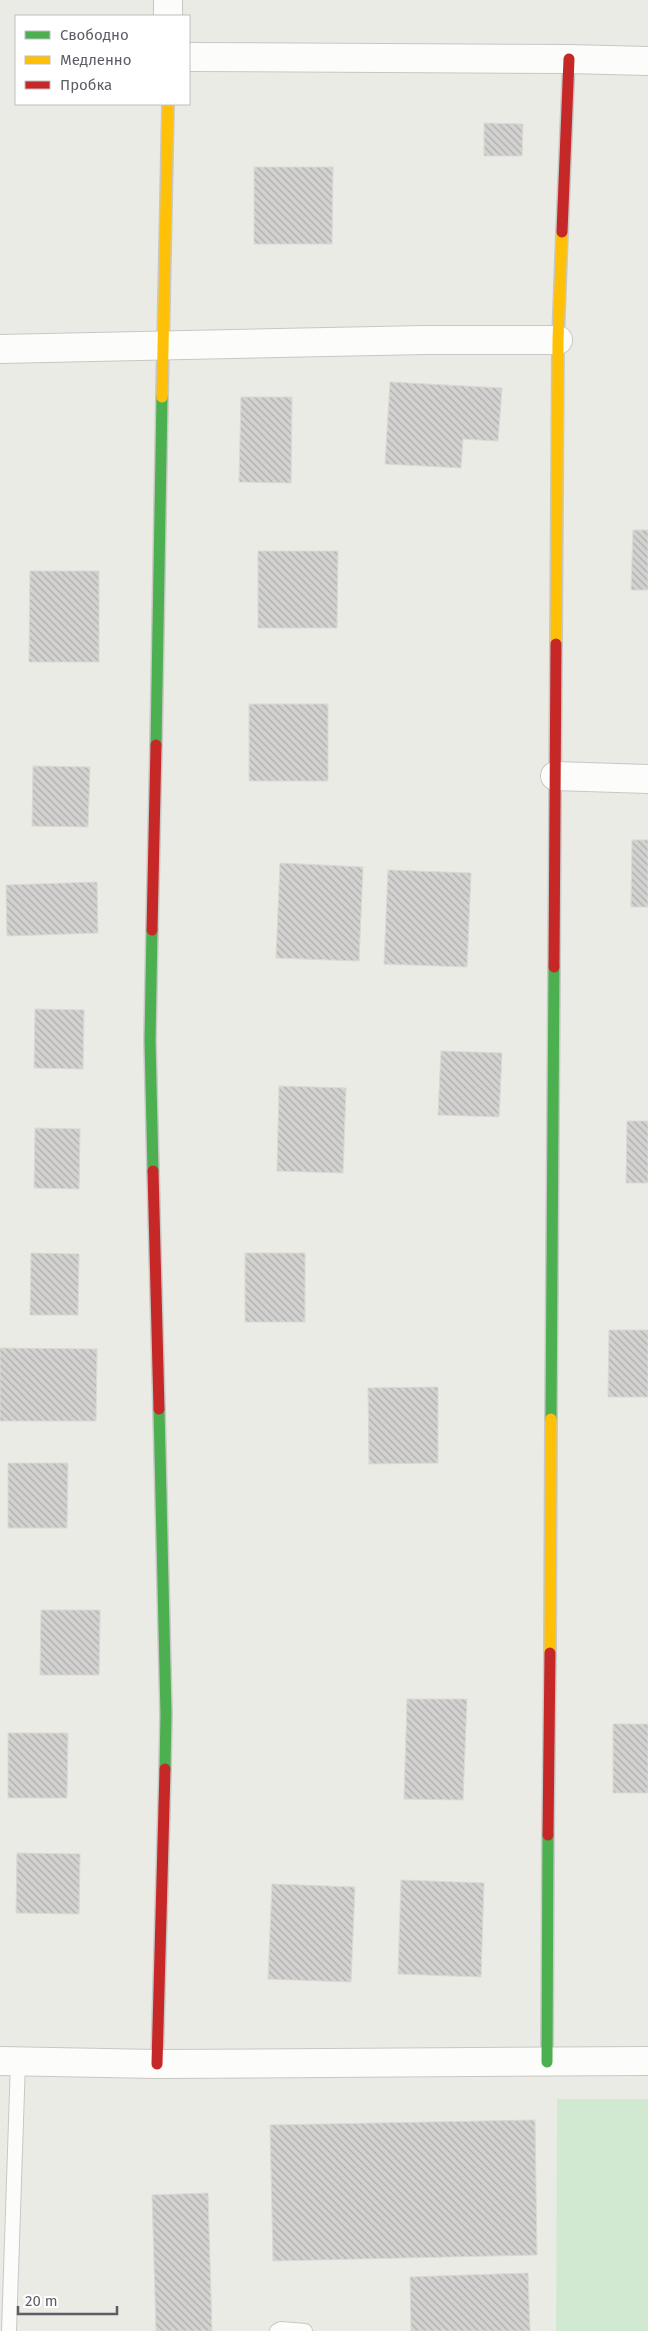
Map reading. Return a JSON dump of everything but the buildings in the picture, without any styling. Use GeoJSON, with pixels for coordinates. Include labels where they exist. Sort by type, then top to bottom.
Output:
{"type":"FeatureCollection","features":[{"type":"Feature","properties":{"kind":"street"},"geometry":{"type":"LineString","coordinates":[[168,0],[168,15]]}},
{"type":"Feature","properties":{"kind":"street"},"geometry":{"type":"LineString","coordinates":[[190,57],[569,59],[648,62]]}},
{"type":"Feature","properties":{"kind":"street"},"geometry":{"type":"LineString","coordinates":[[546,2062],[558,340],[569,59]]}},
{"type":"Feature","properties":{"kind":"street"},"geometry":{"type":"LineString","coordinates":[[157,2064],[166,1714],[150,1040],[168,105]]}},
{"type":"Feature","properties":{"kind":"street"},"geometry":{"type":"LineString","coordinates":[[0,349],[424,340],[558,340]]}},
{"type":"Feature","properties":{"kind":"street"},"geometry":{"type":"LineString","coordinates":[[555,776],[648,780]]}},
{"type":"Feature","properties":{"kind":"street"},"geometry":{"type":"LineString","coordinates":[[9,2061],[157,2064],[648,2060]]}},
{"type":"Feature","properties":{"kind":"lane"},"geometry":{"type":"LineString","coordinates":[[9,2061],[9,2331]]}},
{"type":"Feature","properties":{"kind":"lane"},"geometry":{"type":"LineString","coordinates":[[277,2331],[280,2329],[305,2331]]}},
{"type":"Feature","properties":{"kind":"green space"},"geometry":{"type":"Polygon","coordinates":[[[557,2099],[648,2099],[648,2331],[556,2331],[557,2099]]]}},
{"type":"Feature","properties":{"kind":"traffic: fast"},"geometry":{"type":"LineString","coordinates":[[156,745],[162,397]]}},
{"type":"Feature","properties":{"kind":"traffic: fast"},"geometry":{"type":"LineString","coordinates":[[152,930],[150,1040],[153,1171]]}},
{"type":"Feature","properties":{"kind":"traffic: fast"},"geometry":{"type":"LineString","coordinates":[[551,1419],[554,967]]}},
{"type":"Feature","properties":{"kind":"traffic: fast"},"geometry":{"type":"LineString","coordinates":[[159,1409],[166,1714],[165,1769]]}},
{"type":"Feature","properties":{"kind":"traffic: fast"},"geometry":{"type":"LineString","coordinates":[[547,2062],[548,1835]]}},
{"type":"Feature","properties":{"kind":"traffic: slow"},"geometry":{"type":"LineString","coordinates":[[162,397],[168,105]]}},
{"type":"Feature","properties":{"kind":"traffic: slow"},"geometry":{"type":"LineString","coordinates":[[556,644],[558,340],[562,232]]}},
{"type":"Feature","properties":{"kind":"traffic: slow"},"geometry":{"type":"LineString","coordinates":[[550,1653],[551,1419]]}},
{"type":"Feature","properties":{"kind":"traffic: jam"},"geometry":{"type":"LineString","coordinates":[[562,232],[569,59]]}},
{"type":"Feature","properties":{"kind":"traffic: jam"},"geometry":{"type":"LineString","coordinates":[[554,967],[556,644]]}},
{"type":"Feature","properties":{"kind":"traffic: jam"},"geometry":{"type":"LineString","coordinates":[[152,930],[156,745]]}},
{"type":"Feature","properties":{"kind":"traffic: jam"},"geometry":{"type":"LineString","coordinates":[[153,1171],[159,1409]]}},
{"type":"Feature","properties":{"kind":"traffic: jam"},"geometry":{"type":"LineString","coordinates":[[548,1835],[550,1653]]}},
{"type":"Feature","properties":{"kind":"traffic: jam"},"geometry":{"type":"LineString","coordinates":[[157,2064],[165,1769]]}}]}
